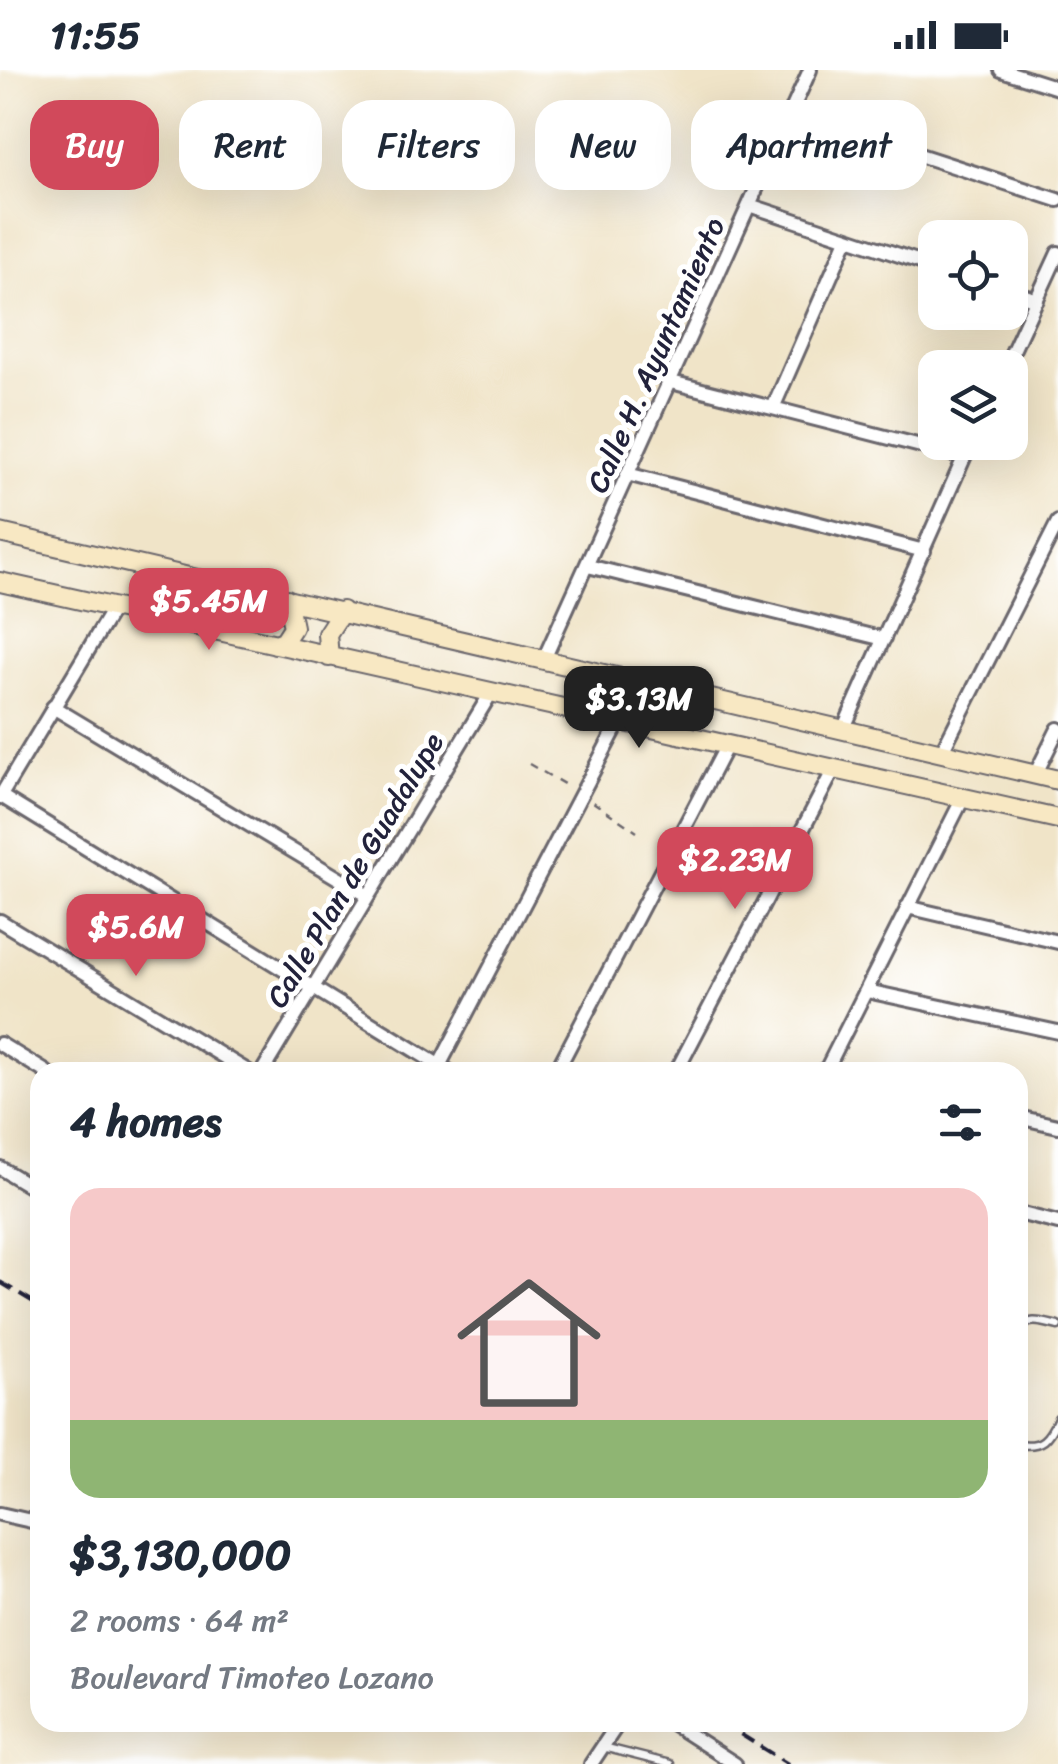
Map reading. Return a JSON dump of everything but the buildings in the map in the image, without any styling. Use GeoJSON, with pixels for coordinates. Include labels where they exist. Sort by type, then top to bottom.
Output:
{"type":"FeatureCollection","features":[{"type":"Feature","properties":{"kind":"main road"},"geometry":{"type":"LineString","coordinates":[[0,533],[1058,780]]}},
{"type":"Feature","properties":{"kind":"main road"},"geometry":{"type":"LineString","coordinates":[[2,585],[114,607],[832,772],[1058,819]]}},
{"type":"Feature","properties":{"kind":"main road"},"geometry":{"type":"LineString","coordinates":[[275,644],[284,642],[294,627],[287,599]]}},
{"type":"Feature","properties":{"kind":"main road"},"geometry":{"type":"LineString","coordinates":[[329,657],[327,634],[342,611]]}},
{"type":"Feature","properties":{"kind":"street","name":"Calle H. Ayuntamiento"},"geometry":{"type":"LineString","coordinates":[[796,100],[810,70]]}},
{"type":"Feature","properties":{"kind":"street"},"geometry":{"type":"LineString","coordinates":[[1001,70],[1058,88]]}},
{"type":"Feature","properties":{"kind":"street"},"geometry":{"type":"LineString","coordinates":[[927,157],[1058,200]]}},
{"type":"Feature","properties":{"kind":"street","name":"Calle H. Ayuntamiento"},"geometry":{"type":"LineString","coordinates":[[544,659],[631,475],[756,190]]}},
{"type":"Feature","properties":{"kind":"street"},"geometry":{"type":"LineString","coordinates":[[749,205],[918,262]]}},
{"type":"Feature","properties":{"kind":"street"},"geometry":{"type":"LineString","coordinates":[[773,408],[847,239]]}},
{"type":"Feature","properties":{"kind":"street"},"geometry":{"type":"LineString","coordinates":[[1014,350],[1058,253]]}},
{"type":"Feature","properties":{"kind":"street"},"geometry":{"type":"LineString","coordinates":[[1028,297],[1037,300]]}},
{"type":"Feature","properties":{"kind":"street"},"geometry":{"type":"LineString","coordinates":[[671,382],[918,445]]}},
{"type":"Feature","properties":{"kind":"street"},"geometry":{"type":"LineString","coordinates":[[843,730],[963,460]]}},
{"type":"Feature","properties":{"kind":"street"},"geometry":{"type":"LineString","coordinates":[[631,475],[924,550]]}},
{"type":"Feature","properties":{"kind":"street"},"geometry":{"type":"LineString","coordinates":[[941,753],[1058,522]]}},
{"type":"Feature","properties":{"kind":"street"},"geometry":{"type":"LineString","coordinates":[[588,566],[884,638]]}},
{"type":"Feature","properties":{"kind":"street"},"geometry":{"type":"LineString","coordinates":[[114,607],[0,796],[434,1062]]}},
{"type":"Feature","properties":{"kind":"street","name":"Calle Plan de Guadalupe"},"geometry":{"type":"LineString","coordinates":[[268,1062],[490,694]]}},
{"type":"Feature","properties":{"kind":"street"},"geometry":{"type":"LineString","coordinates":[[54,707],[368,896]]}},
{"type":"Feature","properties":{"kind":"street"},"geometry":{"type":"LineString","coordinates":[[449,1062],[619,722]]}},
{"type":"Feature","properties":{"kind":"street"},"geometry":{"type":"LineString","coordinates":[[1035,774],[1058,730]]}},
{"type":"Feature","properties":{"kind":"street"},"geometry":{"type":"LineString","coordinates":[[561,1062],[726,747]]}},
{"type":"Feature","properties":{"kind":"street"},"geometry":{"type":"LineString","coordinates":[[681,1062],[832,772]]}},
{"type":"Feature","properties":{"kind":"street"},"geometry":{"type":"LineString","coordinates":[[829,1062],[962,800]]}},
{"type":"Feature","properties":{"kind":"street"},"geometry":{"type":"LineString","coordinates":[[907,907],[1058,942]]}},
{"type":"Feature","properties":{"kind":"street"},"geometry":{"type":"LineString","coordinates":[[0,921],[233,1062]]}},
{"type":"Feature","properties":{"kind":"street"},"geometry":{"type":"LineString","coordinates":[[867,991],[1058,1032]]}},
{"type":"Feature","properties":{"kind":"street"},"geometry":{"type":"LineString","coordinates":[[0,1044],[30,1062]]}},
{"type":"Feature","properties":{"kind":"street"},"geometry":{"type":"LineString","coordinates":[[1028,1119],[1058,1126]]}},
{"type":"Feature","properties":{"kind":"street"},"geometry":{"type":"LineString","coordinates":[[0,1168],[30,1186]]}},
{"type":"Feature","properties":{"kind":"street"},"geometry":{"type":"LineString","coordinates":[[1028,1215],[1058,1222]]}},
{"type":"Feature","properties":{"kind":"street"},"geometry":{"type":"LineString","coordinates":[[0,1514],[30,1522]]}},
{"type":"Feature","properties":{"kind":"street"},"geometry":{"type":"LineString","coordinates":[[591,1764],[612,1732]]}},
{"type":"Feature","properties":{"kind":"street"},"geometry":{"type":"LineString","coordinates":[[685,1732],[735,1764]]}},
{"type":"Feature","properties":{"kind":"lane"},"geometry":{"type":"LineString","coordinates":[[1028,1322],[1058,1326]]}},
{"type":"Feature","properties":{"kind":"lane"},"geometry":{"type":"LineString","coordinates":[[1028,1445],[1046,1440],[1058,1418]]}},
{"type":"Feature","properties":{"kind":"lane"},"geometry":{"type":"LineString","coordinates":[[602,1746],[670,1764]]}},
{"type":"Feature","properties":{"kind":"railway"},"geometry":{"type":"LineString","coordinates":[[0,1282],[30,1300]]}},
{"type":"Feature","properties":{"kind":"railway"},"geometry":{"type":"LineString","coordinates":[[737,1732],[788,1764]]}}]}
